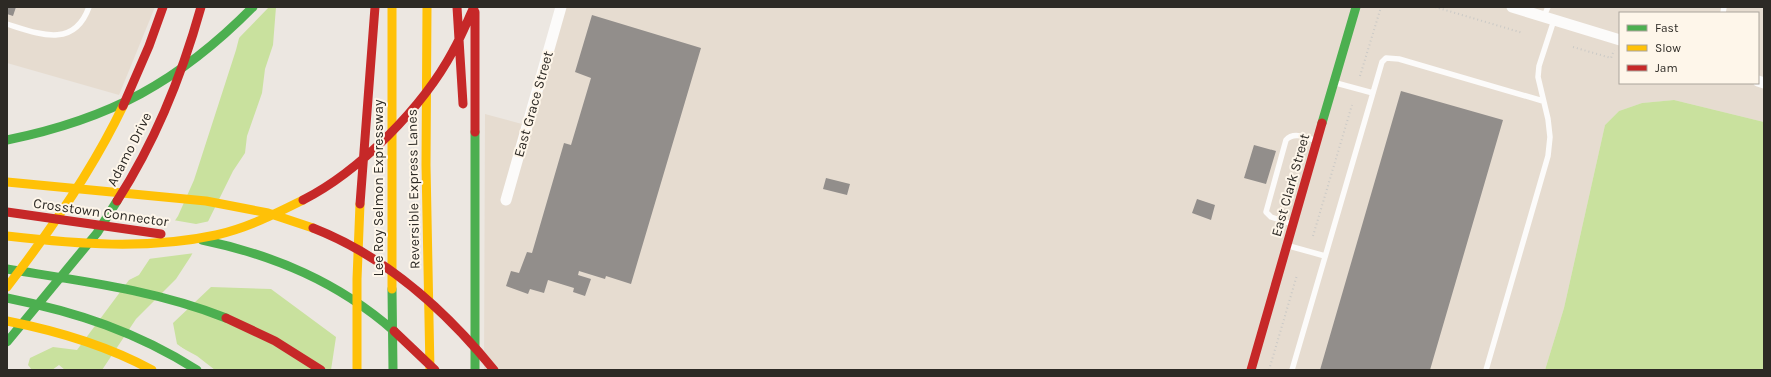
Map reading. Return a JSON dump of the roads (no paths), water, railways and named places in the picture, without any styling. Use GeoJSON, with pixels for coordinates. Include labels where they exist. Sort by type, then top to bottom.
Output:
{"type":"FeatureCollection","features":[{"type":"Feature","properties":{"kind":"main road","name":"Adamo Drive"},"geometry":{"type":"LineString","coordinates":[[7,287],[64,211],[102,150],[133,88],[148,51],[163,7]]}},
{"type":"Feature","properties":{"kind":"main road","name":"Adamo Drive"},"geometry":{"type":"LineString","coordinates":[[7,342],[97,233],[138,168],[152,140],[191,43],[201,7]]}},
{"type":"Feature","properties":{"kind":"main road"},"geometry":{"type":"LineString","coordinates":[[7,140],[76,122],[110,110],[135,98],[161,83],[192,62],[229,31],[253,7]]}},
{"type":"Feature","properties":{"kind":"main road"},"geometry":{"type":"LineString","coordinates":[[357,370],[356,344],[360,202],[364,123],[375,7]]}},
{"type":"Feature","properties":{"kind":"main road","name":"Lee Roy Selmon Expressway"},"geometry":{"type":"LineString","coordinates":[[392,7],[393,370]]}},
{"type":"Feature","properties":{"kind":"main road","name":"Reversible Express Lanes"},"geometry":{"type":"LineString","coordinates":[[427,7],[426,166],[430,370]]}},
{"type":"Feature","properties":{"kind":"main road"},"geometry":{"type":"LineString","coordinates":[[457,7],[464,115]]}},
{"type":"Feature","properties":{"kind":"main road"},"geometry":{"type":"LineString","coordinates":[[474,370],[475,7]]}},
{"type":"Feature","properties":{"kind":"main road","name":"Crosstown Connector"},"geometry":{"type":"LineString","coordinates":[[7,236],[109,246],[168,243],[223,232],[281,210],[313,193],[352,168],[394,131],[421,99],[445,65],[456,47],[475,7]]}},
{"type":"Feature","properties":{"kind":"main road","name":"East Clark Street"},"geometry":{"type":"LineString","coordinates":[[1251,370],[1356,7]]}},
{"type":"Feature","properties":{"kind":"main road"},"geometry":{"type":"LineString","coordinates":[[466,130],[474,198]]}},
{"type":"Feature","properties":{"kind":"main road"},"geometry":{"type":"LineString","coordinates":[[7,182],[199,200],[255,210],[293,221],[326,233],[367,256],[402,279],[461,332],[494,370]]}},
{"type":"Feature","properties":{"kind":"main road","name":"Crosstown Connector"},"geometry":{"type":"LineString","coordinates":[[7,212],[229,244],[265,255],[314,277],[352,299],[394,330],[435,370]]}},
{"type":"Feature","properties":{"kind":"main road"},"geometry":{"type":"LineString","coordinates":[[7,269],[141,292],[190,305],[256,331],[277,342],[321,370]]}},
{"type":"Feature","properties":{"kind":"main road"},"geometry":{"type":"LineString","coordinates":[[7,298],[68,311],[118,328],[171,354],[197,370]]}},
{"type":"Feature","properties":{"kind":"main road"},"geometry":{"type":"LineString","coordinates":[[7,321],[43,328],[81,339],[118,353],[152,370]]}},
{"type":"Feature","properties":{"kind":"street","name":"East Grace Street"},"geometry":{"type":"LineString","coordinates":[[506,200],[561,7]]}},
{"type":"Feature","properties":{"kind":"street"},"geometry":{"type":"LineString","coordinates":[[1512,7],[1549,14],[1618,40]]}},
{"type":"Feature","properties":{"kind":"lane"},"geometry":{"type":"LineString","coordinates":[[7,24],[41,35],[57,36],[69,32],[85,18],[89,7]]}},
{"type":"Feature","properties":{"kind":"lane"},"geometry":{"type":"LineString","coordinates":[[1486,370],[1548,156],[1550,138],[1548,119],[1538,77],[1549,14]]}},
{"type":"Feature","properties":{"kind":"lane"},"geometry":{"type":"LineString","coordinates":[[1292,370],[1382,62],[1386,58],[1392,58],[1543,101]]}},
{"type":"Feature","properties":{"kind":"lane"},"geometry":{"type":"LineString","coordinates":[[1334,82],[1373,93]]}},
{"type":"Feature","properties":{"kind":"lane"},"geometry":{"type":"LineString","coordinates":[[1293,224],[1271,217],[1266,212],[1266,208],[1286,140],[1292,135],[1297,135],[1317,141]]}},
{"type":"Feature","properties":{"kind":"lane"},"geometry":{"type":"LineString","coordinates":[[1287,246],[1326,256]]}}]}
